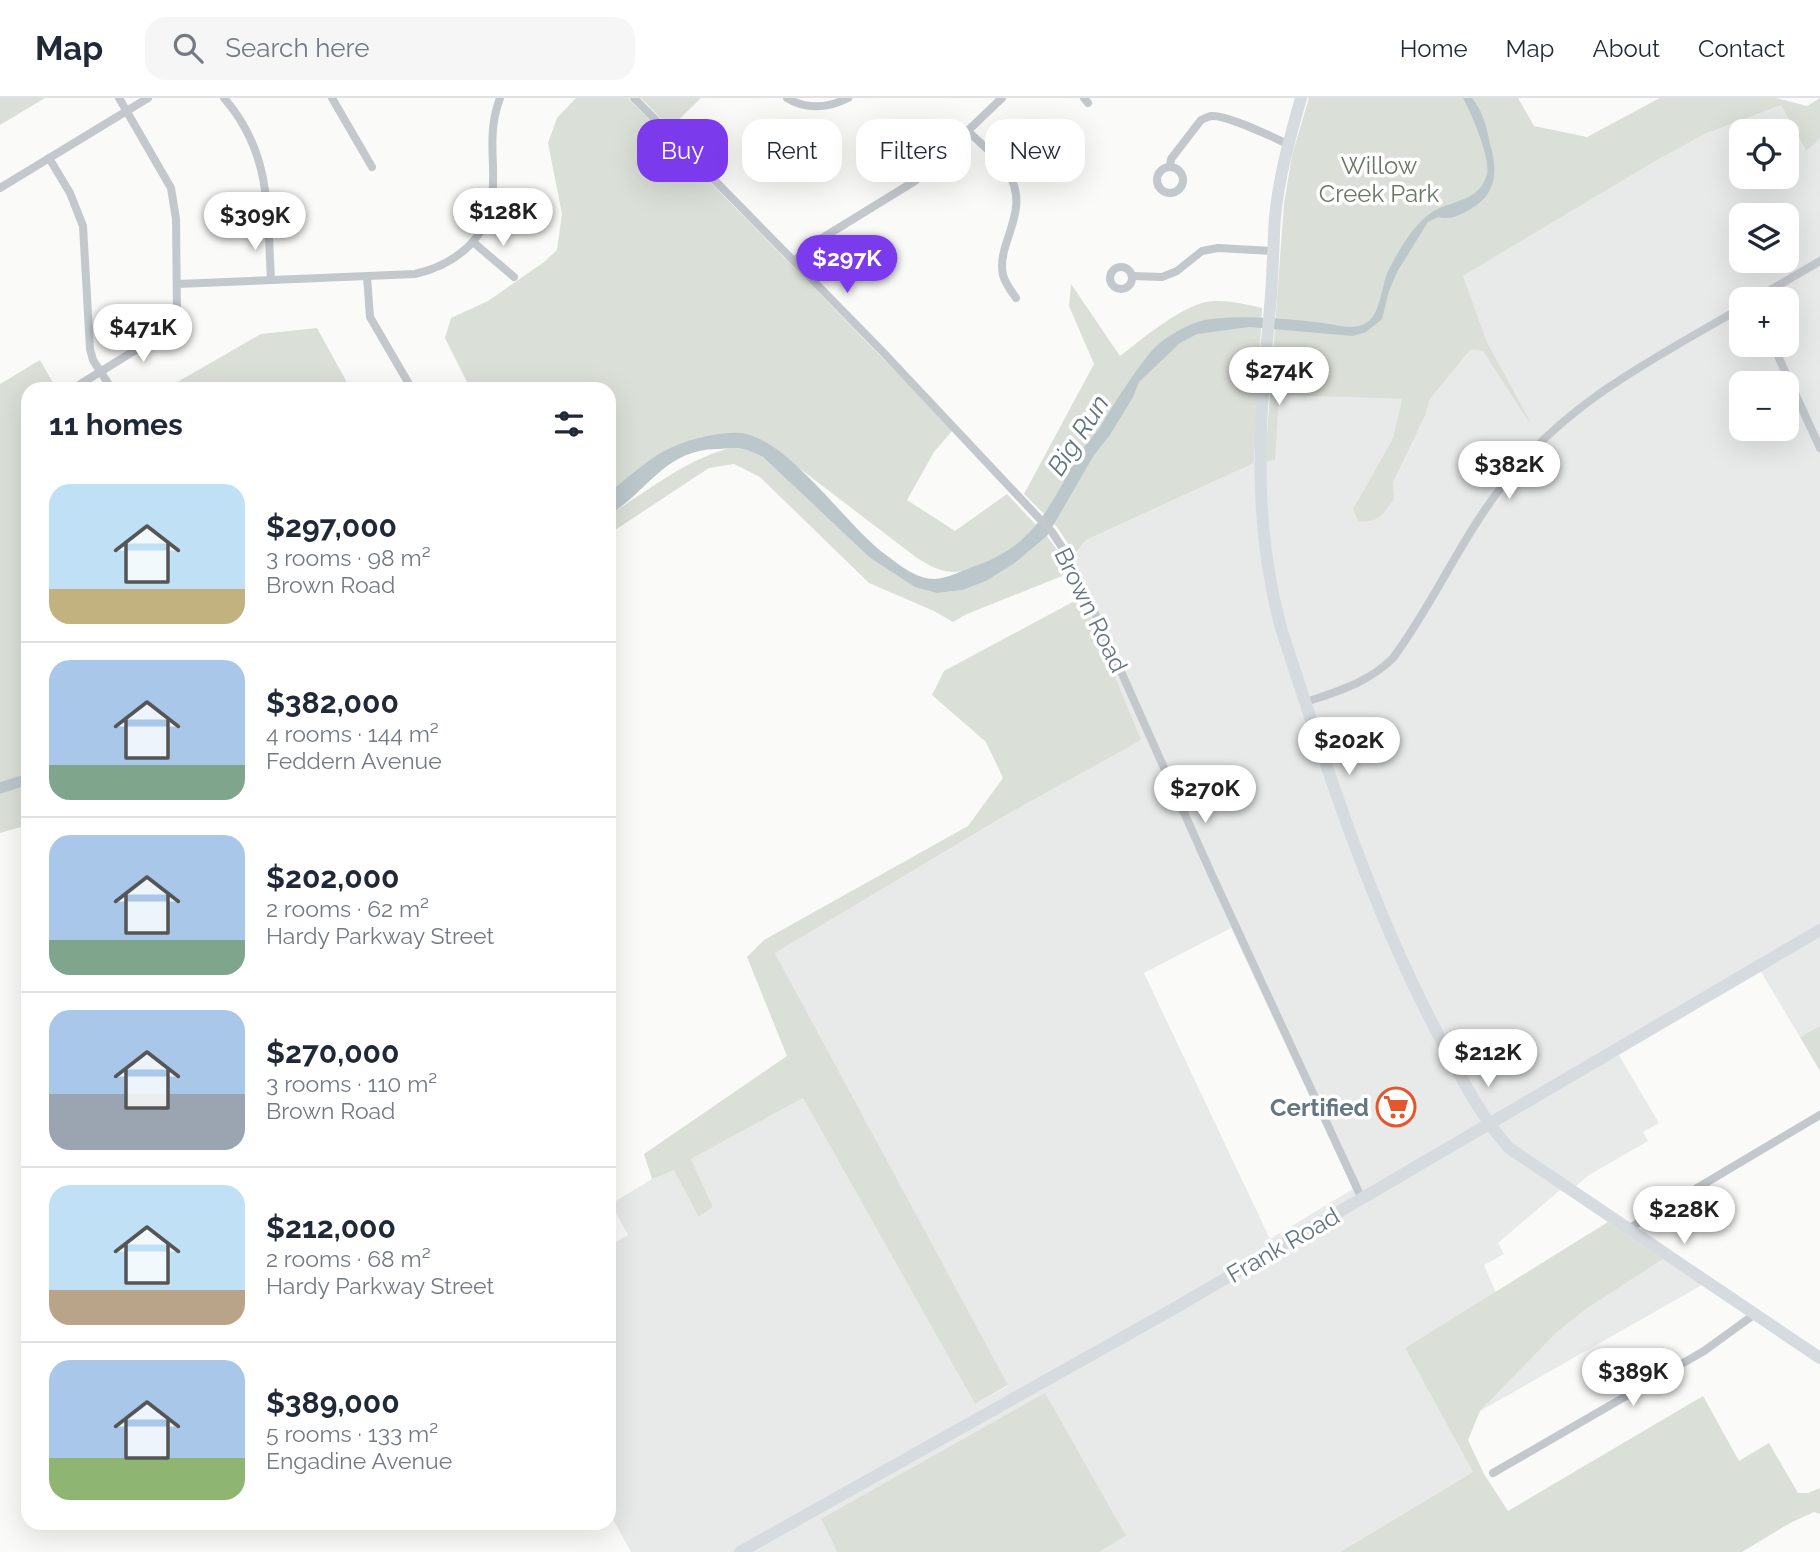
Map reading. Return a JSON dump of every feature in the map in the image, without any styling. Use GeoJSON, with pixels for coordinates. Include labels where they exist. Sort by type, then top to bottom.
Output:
{"type":"FeatureCollection","features":[{"type":"Feature","properties":{"kind":"main road"},"geometry":{"type":"LineString","coordinates":[[1301,98],[1280,180],[1273,251],[1260,454],[1262,532],[1273,600],[1357,851],[1391,939],[1412,984],[1489,1125],[1515,1153],[1820,1358]]}},
{"type":"Feature","properties":{"kind":"main road","name":"Frank Road"},"geometry":{"type":"LineString","coordinates":[[740,1552],[1184,1303],[1820,930]]}},
{"type":"Feature","properties":{"kind":"street"},"geometry":{"type":"LineString","coordinates":[[84,382],[168,330],[177,313],[176,219],[171,188],[119,98]]}},
{"type":"Feature","properties":{"kind":"street"},"geometry":{"type":"LineString","coordinates":[[0,188],[148,98]]}},
{"type":"Feature","properties":{"kind":"street"},"geometry":{"type":"LineString","coordinates":[[224,98],[254,147],[264,173],[271,279]]}},
{"type":"Feature","properties":{"kind":"street"},"geometry":{"type":"LineString","coordinates":[[332,98],[372,167]]}},
{"type":"Feature","properties":{"kind":"street","name":"Brown Road"},"geometry":{"type":"LineString","coordinates":[[634,98],[950,421],[1052,533],[1069,558],[1362,1199]]}},
{"type":"Feature","properties":{"kind":"street"},"geometry":{"type":"LineString","coordinates":[[787,98],[805,106],[821,107],[848,98]]}},
{"type":"Feature","properties":{"kind":"street"},"geometry":{"type":"LineString","coordinates":[[971,128],[1002,98]]}},
{"type":"Feature","properties":{"kind":"street"},"geometry":{"type":"LineString","coordinates":[[178,284],[415,274],[431,270],[459,256],[482,229],[491,204],[491,124],[498,99]]}},
{"type":"Feature","properties":{"kind":"street"},"geometry":{"type":"LineString","coordinates":[[1170,167],[1171,159],[1201,120],[1207,117],[1226,119],[1288,144]]}},
{"type":"Feature","properties":{"kind":"street"},"geometry":{"type":"LineString","coordinates":[[971,134],[1002,165],[1014,188],[1017,200],[1002,272],[1016,299]]}},
{"type":"Feature","properties":{"kind":"street"},"geometry":{"type":"LineString","coordinates":[[49,158],[70,193],[83,226],[90,349],[93,360],[107,382]]}},
{"type":"Feature","properties":{"kind":"street"},"geometry":{"type":"LineString","coordinates":[[794,261],[819,240],[913,182]]}},
{"type":"Feature","properties":{"kind":"street"},"geometry":{"type":"LineString","coordinates":[[473,242],[514,277]]}},
{"type":"Feature","properties":{"kind":"street"},"geometry":{"type":"LineString","coordinates":[[1132,276],[1162,276],[1177,271],[1202,251],[1218,248],[1273,251]]}},
{"type":"Feature","properties":{"kind":"street"},"geometry":{"type":"LineString","coordinates":[[1776,287],[1820,261]]}},
{"type":"Feature","properties":{"kind":"street"},"geometry":{"type":"LineString","coordinates":[[366,276],[370,317],[408,382]]}},
{"type":"Feature","properties":{"kind":"street"},"geometry":{"type":"LineString","coordinates":[[1306,702],[1356,685],[1382,669],[1393,658],[1478,519],[1517,467],[1570,415],[1630,373],[1729,315]]}},
{"type":"Feature","properties":{"kind":"street"},"geometry":{"type":"LineString","coordinates":[[1778,357],[1820,448]]}},
{"type":"Feature","properties":{"kind":"street"},"geometry":{"type":"LineString","coordinates":[[1628,1228],[1820,1115]]}},
{"type":"Feature","properties":{"kind":"street"},"geometry":{"type":"LineString","coordinates":[[1493,1473],[1704,1351],[1755,1314]]}},
{"type":"Feature","properties":{"kind":"shaded area"},"geometry":{"type":"Polygon","coordinates":[[[1463,98],[1472,98],[1486,125],[1494,164],[1490,190],[1478,204],[1458,216],[1438,217],[1428,222],[1397,272],[1382,319],[1366,332],[1353,336],[1249,327],[1197,334],[1180,343],[1139,382],[1133,397],[1110,435],[1094,455],[1047,536],[1015,563],[986,581],[963,590],[937,593],[915,587],[869,557],[763,457],[740,448],[698,451],[683,456],[658,473],[616,510],[616,486],[657,455],[701,437],[741,433],[759,439],[778,451],[816,485],[870,542],[915,574],[935,579],[953,575],[991,559],[1024,538],[1036,525],[1080,452],[1100,427],[1122,391],[1148,355],[1171,335],[1193,323],[1218,318],[1279,319],[1350,327],[1367,323],[1376,311],[1389,269],[1423,219],[1442,207],[1472,195],[1484,183],[1487,174],[1486,158],[1463,98]]]}},
{"type":"Feature","properties":{"kind":"shaded area"},"geometry":{"type":"Polygon","coordinates":[[[1781,105],[1788,119],[1744,119],[1781,105]]]}},
{"type":"Feature","properties":{"kind":"shaded area"},"geometry":{"type":"Polygon","coordinates":[[[1729,125],[1729,189],[1799,189],[1799,139],[1805,150],[1820,139],[1820,1026],[1800,1037],[1758,967],[1617,1052],[1659,1123],[1643,1132],[1648,1141],[1589,1175],[1568,1193],[1560,1190],[1498,1243],[1504,1254],[1484,1265],[1496,1293],[1405,1348],[1473,1472],[1340,1552],[1099,1552],[1126,1536],[821,1519],[837,1552],[631,1552],[616,1525],[616,1242],[628,1235],[616,1213],[616,1201],[674,1169],[700,1217],[713,1207],[691,1159],[803,1098],[975,1404],[1008,1386],[775,953],[1006,815],[1140,740],[1068,565],[1086,540],[1254,463],[1274,460],[1279,395],[1402,399],[1393,438],[1353,509],[1393,484],[1425,416],[1430,399],[1470,350],[1483,351],[1529,421],[1487,342],[1463,276],[1705,134],[1729,125]],[[1231,928],[1144,973],[1270,1239],[1353,1189],[1231,928]]]}},
{"type":"Feature","properties":{"kind":"shaded area"},"geometry":{"type":"Polygon","coordinates":[[[21,775],[21,787],[0,794],[0,782],[21,775]]]}},
{"type":"Feature","properties":{"kind":"shaded area"},"geometry":{"type":"Polygon","coordinates":[[[1663,1259],[1702,1285],[1480,1411],[1557,1332],[1586,1309],[1663,1259]]]}},
{"type":"Feature","properties":{"kind":"green space"},"geometry":{"type":"Polygon","coordinates":[[[0,98],[45,98],[0,125],[0,98]]]}},
{"type":"Feature","properties":{"kind":"green space"},"geometry":{"type":"Polygon","coordinates":[[[576,98],[628,98],[649,119],[637,119],[637,182],[710,182],[953,430],[934,452],[907,500],[955,531],[1007,494],[1036,525],[1006,552],[980,566],[953,572],[938,569],[917,558],[765,442],[743,434],[720,434],[685,442],[654,459],[616,487],[616,382],[467,382],[445,338],[451,318],[488,301],[557,250],[562,214],[548,143],[557,118],[576,98]]]}},
{"type":"Feature","properties":{"kind":"green space"},"geometry":{"type":"Polygon","coordinates":[[[641,98],[701,98],[679,119],[661,119],[641,98]]]}},
{"type":"Feature","properties":{"kind":"green space","name":"Willow Creek Park"},"geometry":{"type":"Polygon","coordinates":[[[1309,98],[1518,98],[1534,126],[1587,137],[1660,98],[1776,98],[1807,106],[1820,98],[1820,139],[1806,151],[1799,138],[1799,119],[1789,119],[1781,105],[1744,119],[1729,119],[1729,125],[1705,134],[1657,160],[1463,276],[1487,342],[1531,423],[1483,351],[1470,350],[1430,399],[1425,416],[1393,483],[1394,499],[1383,513],[1365,522],[1358,521],[1353,509],[1393,438],[1402,399],[1279,395],[1275,460],[1265,462],[1284,204],[1292,155],[1309,98]]]}},
{"type":"Feature","properties":{"kind":"green space"},"geometry":{"type":"Polygon","coordinates":[[[1071,284],[1120,356],[1170,319],[1202,303],[1224,301],[1262,308],[1254,463],[1086,540],[1075,554],[1057,527],[1024,494],[1094,364],[1069,306],[1071,284]]]}},
{"type":"Feature","properties":{"kind":"green space"},"geometry":{"type":"Polygon","coordinates":[[[317,328],[347,382],[177,382],[261,334],[317,328]]]}},
{"type":"Feature","properties":{"kind":"green space"},"geometry":{"type":"Polygon","coordinates":[[[40,360],[53,382],[21,382],[21,775],[0,782],[0,384],[40,360]]]}},
{"type":"Feature","properties":{"kind":"green space"},"geometry":{"type":"Polygon","coordinates":[[[742,446],[763,457],[869,557],[937,593],[963,590],[986,581],[1015,563],[1047,536],[1068,565],[1062,576],[953,622],[869,583],[760,477],[734,464],[709,468],[616,529],[616,510],[690,464],[724,450],[742,446]]]}},
{"type":"Feature","properties":{"kind":"green space"},"geometry":{"type":"Polygon","coordinates":[[[1082,597],[1141,740],[1006,815],[775,953],[1008,1385],[975,1404],[803,1098],[691,1159],[713,1207],[699,1217],[674,1170],[652,1179],[644,1154],[787,1056],[747,957],[764,940],[968,826],[1003,778],[986,742],[932,695],[944,671],[1082,597]]]}},
{"type":"Feature","properties":{"kind":"green space"},"geometry":{"type":"Polygon","coordinates":[[[21,787],[21,827],[0,833],[0,794],[21,787]]]}},
{"type":"Feature","properties":{"kind":"green space"},"geometry":{"type":"Polygon","coordinates":[[[1820,1026],[1820,1071],[1800,1037],[1820,1026]]]}},
{"type":"Feature","properties":{"kind":"green space"},"geometry":{"type":"Polygon","coordinates":[[[1608,1222],[1663,1259],[1586,1309],[1557,1332],[1480,1411],[1468,1440],[1484,1474],[1508,1511],[1703,1396],[1739,1461],[1769,1443],[1798,1493],[1808,1493],[1820,1488],[1820,1514],[1814,1512],[1790,1523],[1742,1552],[1340,1552],[1473,1472],[1405,1348],[1608,1222]]]}},
{"type":"Feature","properties":{"kind":"green space"},"geometry":{"type":"Polygon","coordinates":[[[1045,1393],[1126,1536],[1099,1552],[837,1552],[821,1519],[1045,1393]]]}},
{"type":"Feature","properties":{"kind":"place","name":"Certified"},"geometry":{"type":"Point","coordinates":[1396,1107]}},
{"type":"Feature","properties":{"kind":"water label","name":"Big Run"},"geometry":{"type":"Point","coordinates":[1078,435]}}]}
